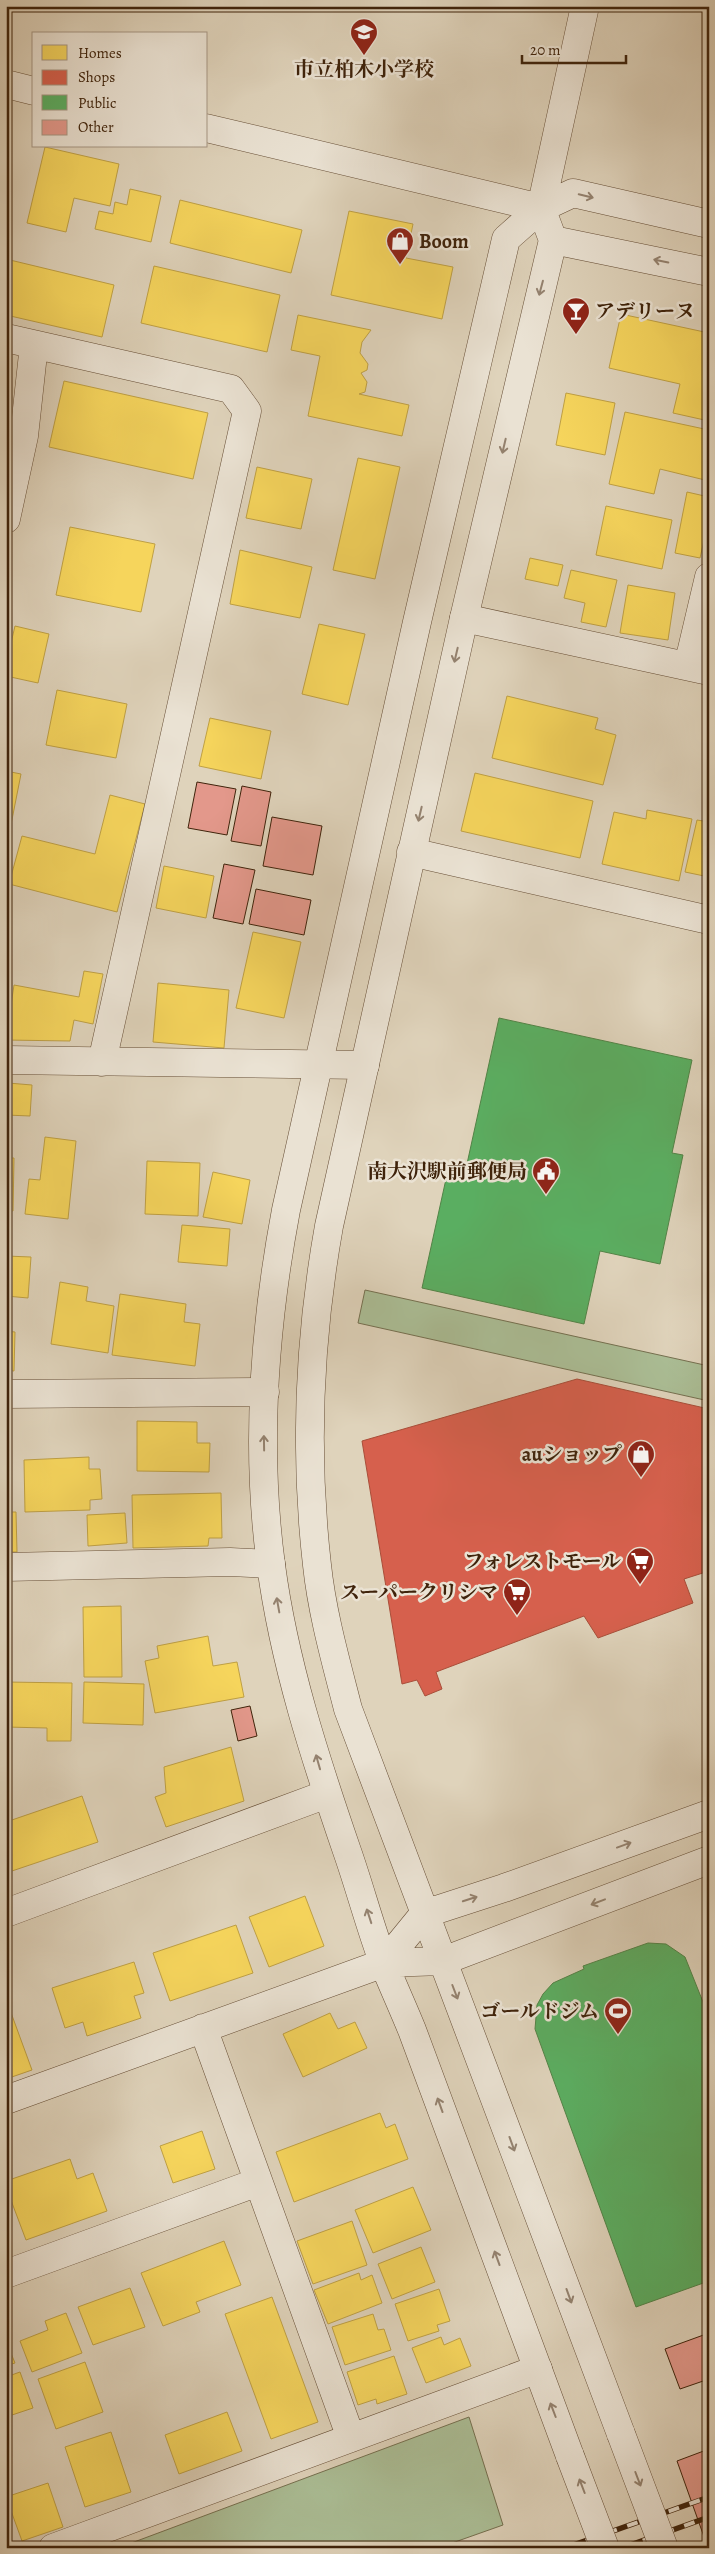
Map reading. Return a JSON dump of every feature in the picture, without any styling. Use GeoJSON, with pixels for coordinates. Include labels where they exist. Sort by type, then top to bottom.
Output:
{"type":"FeatureCollection","features":[{"type":"Feature","properties":{"kind":"street"},"geometry":{"type":"LineString","coordinates":[[585,6],[541,208],[553,240],[464,618],[327,1235],[317,1291],[312,1346],[309,1439],[317,1566],[333,1649],[348,1709],[664,2548]]}},
{"type":"Feature","properties":{"kind":"street"},"geometry":{"type":"LineString","coordinates":[[6,84],[32,90]]}},
{"type":"Feature","properties":{"kind":"street"},"geometry":{"type":"LineString","coordinates":[[208,128],[541,208]]}},
{"type":"Feature","properties":{"kind":"street"},"geometry":{"type":"LineString","coordinates":[[605,2548],[416,2040],[384,1963],[327,1794],[287,1655],[271,1564],[263,1439],[265,1353],[276,1266],[318,1064],[417,622],[506,239],[541,208],[573,193],[709,224]]}},
{"type":"Feature","properties":{"kind":"street"},"geometry":{"type":"LineString","coordinates":[[553,240],[709,272]]}},
{"type":"Feature","properties":{"kind":"street"},"geometry":{"type":"LineString","coordinates":[[6,338],[231,389],[247,411],[102,1062]]}},
{"type":"Feature","properties":{"kind":"street"},"geometry":{"type":"LineString","coordinates":[[6,519],[24,436],[34,345]]}},
{"type":"Feature","properties":{"kind":"street"},"geometry":{"type":"LineString","coordinates":[[464,618],[699,669],[709,577]]}},
{"type":"Feature","properties":{"kind":"street"},"geometry":{"type":"LineString","coordinates":[[412,852],[709,920]]}},
{"type":"Feature","properties":{"kind":"street"},"geometry":{"type":"LineString","coordinates":[[6,1060],[365,1065]]}},
{"type":"Feature","properties":{"kind":"street"},"geometry":{"type":"LineString","coordinates":[[6,1394],[265,1392]]}},
{"type":"Feature","properties":{"kind":"street"},"geometry":{"type":"LineString","coordinates":[[6,1567],[230,1562],[271,1564]]}},
{"type":"Feature","properties":{"kind":"street"},"geometry":{"type":"LineString","coordinates":[[6,1913],[327,1794]]}},
{"type":"Feature","properties":{"kind":"street"},"geometry":{"type":"LineString","coordinates":[[384,1963],[424,1914],[504,1888],[709,1814]]}},
{"type":"Feature","properties":{"kind":"street"},"geometry":{"type":"LineString","coordinates":[[6,2100],[384,1963],[442,1961],[709,1860]]}},
{"type":"Feature","properties":{"kind":"street"},"geometry":{"type":"LineString","coordinates":[[203,2028],[351,2438]]}},
{"type":"Feature","properties":{"kind":"street"},"geometry":{"type":"LineString","coordinates":[[6,2274],[258,2182]]}},
{"type":"Feature","properties":{"kind":"street"},"geometry":{"type":"LineString","coordinates":[[53,2548],[538,2369]]}},
{"type":"Feature","properties":{"kind":"green space"},"geometry":{"type":"Polygon","coordinates":[[[365,1290],[709,1366],[709,1401],[358,1323],[365,1290]]]}},
{"type":"Feature","properties":{"kind":"green space"},"geometry":{"type":"Polygon","coordinates":[[[469,2417],[503,2525],[438,2548],[118,2548],[469,2417]]]}},
{"type":"Feature","properties":{"kind":"building: Homes"},"geometry":{"type":"Polygon","coordinates":[[[45,148],[119,164],[110,206],[74,198],[66,232],[27,223],[45,148]]]}},
{"type":"Feature","properties":{"kind":"building: Homes"},"geometry":{"type":"Polygon","coordinates":[[[130,189],[161,196],[151,242],[95,229],[99,211],[113,214],[115,202],[127,205],[130,189]]]}},
{"type":"Feature","properties":{"kind":"building: Homes"},"geometry":{"type":"Polygon","coordinates":[[[180,200],[302,230],[291,273],[170,243],[180,200]]]}},
{"type":"Feature","properties":{"kind":"building: Homes"},"geometry":{"type":"Polygon","coordinates":[[[349,211],[413,224],[406,258],[453,267],[442,319],[331,295],[349,211]]]}},
{"type":"Feature","properties":{"kind":"building: Homes"},"geometry":{"type":"Polygon","coordinates":[[[10,260],[114,285],[102,337],[6,315],[6,275],[10,260]]]}},
{"type":"Feature","properties":{"kind":"building: Homes"},"geometry":{"type":"Polygon","coordinates":[[[154,266],[280,295],[267,352],[141,323],[154,266]]]}},
{"type":"Feature","properties":{"kind":"building: Homes"},"geometry":{"type":"Polygon","coordinates":[[[621,314],[709,333],[709,421],[673,413],[680,384],[609,368],[621,314]]]}},
{"type":"Feature","properties":{"kind":"building: Homes"},"geometry":{"type":"Polygon","coordinates":[[[298,315],[371,330],[362,342],[360,353],[368,364],[367,370],[361,373],[367,382],[365,392],[359,394],[409,405],[402,436],[308,416],[320,356],[291,350],[298,315]]]}},
{"type":"Feature","properties":{"kind":"building: Homes"},"geometry":{"type":"Polygon","coordinates":[[[64,381],[208,413],[193,479],[49,447],[64,381]]]}},
{"type":"Feature","properties":{"kind":"building: Homes"},"geometry":{"type":"Polygon","coordinates":[[[566,393],[615,403],[605,455],[556,445],[566,393]]]}},
{"type":"Feature","properties":{"kind":"building: Homes"},"geometry":{"type":"Polygon","coordinates":[[[625,412],[709,430],[709,481],[660,469],[654,494],[609,484],[625,412]]]}},
{"type":"Feature","properties":{"kind":"building: Homes"},"geometry":{"type":"Polygon","coordinates":[[[358,458],[400,467],[375,579],[333,570],[358,458]]]}},
{"type":"Feature","properties":{"kind":"building: Homes"},"geometry":{"type":"Polygon","coordinates":[[[257,467],[312,479],[301,529],[246,518],[257,467]]]}},
{"type":"Feature","properties":{"kind":"building: Homes"},"geometry":{"type":"Polygon","coordinates":[[[687,492],[709,497],[709,518],[700,558],[675,553],[687,492]]]}},
{"type":"Feature","properties":{"kind":"building: Homes"},"geometry":{"type":"Polygon","coordinates":[[[606,506],[672,520],[662,569],[596,555],[606,506]]]}},
{"type":"Feature","properties":{"kind":"building: Homes"},"geometry":{"type":"Polygon","coordinates":[[[70,527],[155,544],[141,612],[56,595],[70,527]]]}},
{"type":"Feature","properties":{"kind":"building: Homes"},"geometry":{"type":"Polygon","coordinates":[[[240,550],[312,567],[300,618],[230,604],[240,550]]]}},
{"type":"Feature","properties":{"kind":"building: Homes"},"geometry":{"type":"Polygon","coordinates":[[[530,558],[563,565],[558,586],[525,579],[530,558]]]}},
{"type":"Feature","properties":{"kind":"building: Homes"},"geometry":{"type":"Polygon","coordinates":[[[571,570],[617,580],[606,627],[581,622],[585,603],[564,598],[571,570]]]}},
{"type":"Feature","properties":{"kind":"building: Homes"},"geometry":{"type":"Polygon","coordinates":[[[628,585],[675,593],[668,640],[620,633],[628,585]]]}},
{"type":"Feature","properties":{"kind":"building: Homes"},"geometry":{"type":"Polygon","coordinates":[[[319,624],[365,634],[348,705],[302,694],[319,624]]]}},
{"type":"Feature","properties":{"kind":"building: Homes"},"geometry":{"type":"Polygon","coordinates":[[[15,626],[49,634],[38,683],[6,676],[6,664],[15,626]]]}},
{"type":"Feature","properties":{"kind":"building: Homes"},"geometry":{"type":"Polygon","coordinates":[[[57,690],[127,704],[116,758],[46,745],[57,690]]]}},
{"type":"Feature","properties":{"kind":"building: Homes"},"geometry":{"type":"Polygon","coordinates":[[[507,696],[598,718],[595,729],[616,735],[603,785],[492,758],[507,696]]]}},
{"type":"Feature","properties":{"kind":"building: Homes"},"geometry":{"type":"Polygon","coordinates":[[[210,718],[271,731],[261,779],[199,766],[210,718]]]}},
{"type":"Feature","properties":{"kind":"building: Homes"},"geometry":{"type":"Polygon","coordinates":[[[6,771],[21,774],[6,850],[6,771]]]}},
{"type":"Feature","properties":{"kind":"building: Homes"},"geometry":{"type":"Polygon","coordinates":[[[475,773],[593,801],[580,858],[461,831],[475,773]]]}},
{"type":"Feature","properties":{"kind":"building: Homes"},"geometry":{"type":"Polygon","coordinates":[[[110,795],[145,804],[117,912],[9,884],[22,836],[95,854],[110,795]]]}},
{"type":"Feature","properties":{"kind":"building: Homes"},"geometry":{"type":"Polygon","coordinates":[[[647,810],[692,819],[679,881],[602,864],[614,812],[646,819],[647,810]]]}},
{"type":"Feature","properties":{"kind":"building: Homes"},"geometry":{"type":"Polygon","coordinates":[[[697,820],[709,822],[709,877],[685,872],[697,820]]]}},
{"type":"Feature","properties":{"kind":"building: Homes"},"geometry":{"type":"Polygon","coordinates":[[[164,866],[214,876],[206,918],[156,908],[164,866]]]}},
{"type":"Feature","properties":{"kind":"building: Homes"},"geometry":{"type":"Polygon","coordinates":[[[253,932],[301,942],[284,1018],[236,1008],[253,932]]]}},
{"type":"Feature","properties":{"kind":"building: Homes"},"geometry":{"type":"Polygon","coordinates":[[[84,971],[103,974],[93,1024],[74,1020],[70,1041],[6,1040],[8,1027],[6,1027],[6,1004],[11,1005],[14,985],[79,997],[84,971]]]}},
{"type":"Feature","properties":{"kind":"building: Homes"},"geometry":{"type":"Polygon","coordinates":[[[158,983],[229,990],[224,1048],[153,1042],[158,983]]]}},
{"type":"Feature","properties":{"kind":"building: Homes"},"geometry":{"type":"Polygon","coordinates":[[[8,1083],[32,1085],[30,1116],[6,1115],[8,1083]]]}},
{"type":"Feature","properties":{"kind":"building: Homes"},"geometry":{"type":"Polygon","coordinates":[[[45,1137],[76,1141],[68,1219],[25,1214],[29,1179],[40,1180],[45,1137]]]}},
{"type":"Feature","properties":{"kind":"building: Homes"},"geometry":{"type":"Polygon","coordinates":[[[6,1158],[14,1158],[13,1211],[6,1211],[6,1158]]]}},
{"type":"Feature","properties":{"kind":"building: Homes"},"geometry":{"type":"Polygon","coordinates":[[[147,1161],[200,1163],[198,1216],[145,1214],[147,1161]]]}},
{"type":"Feature","properties":{"kind":"building: Homes"},"geometry":{"type":"Polygon","coordinates":[[[213,1172],[250,1180],[242,1224],[203,1217],[213,1172]]]}},
{"type":"Feature","properties":{"kind":"building: Homes"},"geometry":{"type":"Polygon","coordinates":[[[182,1225],[230,1229],[227,1266],[178,1262],[182,1225]]]}},
{"type":"Feature","properties":{"kind":"building: Homes"},"geometry":{"type":"Polygon","coordinates":[[[6,1256],[31,1257],[28,1298],[6,1296],[6,1256]]]}},
{"type":"Feature","properties":{"kind":"building: Homes"},"geometry":{"type":"Polygon","coordinates":[[[60,1282],[88,1287],[86,1301],[114,1306],[108,1353],[51,1344],[60,1282]]]}},
{"type":"Feature","properties":{"kind":"building: Homes"},"geometry":{"type":"Polygon","coordinates":[[[120,1294],[186,1304],[184,1322],[200,1324],[195,1366],[112,1355],[120,1294]]]}},
{"type":"Feature","properties":{"kind":"building: Homes"},"geometry":{"type":"Polygon","coordinates":[[[6,1331],[15,1332],[14,1371],[6,1370],[6,1331]]]}},
{"type":"Feature","properties":{"kind":"building: Homes"},"geometry":{"type":"Polygon","coordinates":[[[137,1421],[197,1422],[197,1443],[210,1443],[209,1472],[137,1471],[137,1421]]]}},
{"type":"Feature","properties":{"kind":"building: Homes"},"geometry":{"type":"Polygon","coordinates":[[[89,1457],[89,1469],[100,1469],[102,1499],[90,1500],[90,1510],[25,1512],[24,1460],[89,1457]]]}},
{"type":"Feature","properties":{"kind":"building: Homes"},"geometry":{"type":"Polygon","coordinates":[[[6,1458],[9,1458],[10,1512],[16,1512],[17,1552],[6,1552],[6,1458]]]}},
{"type":"Feature","properties":{"kind":"building: Homes"},"geometry":{"type":"Polygon","coordinates":[[[221,1493],[222,1538],[209,1538],[208,1546],[133,1548],[132,1495],[221,1493]]]}},
{"type":"Feature","properties":{"kind":"building: Homes"},"geometry":{"type":"Polygon","coordinates":[[[125,1513],[127,1543],[88,1546],[87,1515],[125,1513]]]}},
{"type":"Feature","properties":{"kind":"building: Homes"},"geometry":{"type":"Polygon","coordinates":[[[121,1606],[122,1677],[84,1677],[83,1607],[121,1606]]]}},
{"type":"Feature","properties":{"kind":"building: Homes"},"geometry":{"type":"Polygon","coordinates":[[[208,1636],[213,1666],[237,1662],[244,1697],[155,1713],[145,1661],[159,1658],[157,1646],[208,1636]]]}},
{"type":"Feature","properties":{"kind":"building: Homes"},"geometry":{"type":"Polygon","coordinates":[[[6,1682],[72,1683],[71,1741],[47,1741],[47,1728],[6,1727],[6,1682]]]}},
{"type":"Feature","properties":{"kind":"building: Homes"},"geometry":{"type":"Polygon","coordinates":[[[84,1682],[144,1684],[143,1725],[83,1723],[84,1682]]]}},
{"type":"Feature","properties":{"kind":"building: Homes"},"geometry":{"type":"Polygon","coordinates":[[[231,1747],[244,1801],[166,1827],[155,1797],[166,1793],[164,1767],[231,1747]]]}},
{"type":"Feature","properties":{"kind":"building: Homes"},"geometry":{"type":"Polygon","coordinates":[[[82,1796],[98,1842],[6,1873],[6,1822],[82,1796]]]}},
{"type":"Feature","properties":{"kind":"building: Homes"},"geometry":{"type":"Polygon","coordinates":[[[305,1896],[324,1946],[269,1967],[249,1917],[305,1896]]]}},
{"type":"Feature","properties":{"kind":"building: Homes"},"geometry":{"type":"Polygon","coordinates":[[[236,1925],[253,1973],[170,2001],[153,1953],[236,1925]]]}},
{"type":"Feature","properties":{"kind":"building: Homes"},"geometry":{"type":"Polygon","coordinates":[[[134,1962],[144,1993],[134,1996],[141,2018],[87,2036],[83,2022],[65,2028],[52,1988],[134,1962]]]}},
{"type":"Feature","properties":{"kind":"building: Homes"},"geometry":{"type":"Polygon","coordinates":[[[6,1999],[32,2070],[6,2079],[6,1999]]]}},
{"type":"Feature","properties":{"kind":"building: Homes"},"geometry":{"type":"Polygon","coordinates":[[[330,2013],[338,2029],[355,2022],[367,2048],[303,2077],[283,2034],[330,2013]]]}},
{"type":"Feature","properties":{"kind":"building: Homes"},"geometry":{"type":"Polygon","coordinates":[[[380,2113],[386,2128],[395,2124],[408,2159],[294,2202],[276,2152],[380,2113]]]}},
{"type":"Feature","properties":{"kind":"building: Homes"},"geometry":{"type":"Polygon","coordinates":[[[202,2131],[215,2169],[173,2183],[160,2146],[202,2131]]]}},
{"type":"Feature","properties":{"kind":"building: Homes"},"geometry":{"type":"Polygon","coordinates":[[[70,2159],[77,2179],[93,2173],[107,2211],[26,2240],[6,2187],[6,2181],[70,2159]]]}},
{"type":"Feature","properties":{"kind":"building: Homes"},"geometry":{"type":"Polygon","coordinates":[[[413,2187],[431,2230],[373,2253],[355,2210],[413,2187]]]}},
{"type":"Feature","properties":{"kind":"building: Homes"},"geometry":{"type":"Polygon","coordinates":[[[352,2221],[367,2265],[313,2284],[297,2241],[352,2221]]]}},
{"type":"Feature","properties":{"kind":"building: Homes"},"geometry":{"type":"Polygon","coordinates":[[[224,2241],[241,2285],[196,2302],[200,2312],[163,2326],[141,2273],[224,2241]]]}},
{"type":"Feature","properties":{"kind":"building: Homes"},"geometry":{"type":"Polygon","coordinates":[[[421,2247],[435,2282],[392,2299],[378,2264],[421,2247]]]}},
{"type":"Feature","properties":{"kind":"building: Homes"},"geometry":{"type":"Polygon","coordinates":[[[359,2273],[361,2280],[372,2275],[382,2303],[328,2324],[314,2290],[359,2273]]]}},
{"type":"Feature","properties":{"kind":"building: Homes"},"geometry":{"type":"Polygon","coordinates":[[[130,2288],[145,2327],[93,2345],[78,2307],[130,2288]]]}},
{"type":"Feature","properties":{"kind":"building: Homes"},"geometry":{"type":"Polygon","coordinates":[[[439,2289],[450,2321],[437,2325],[439,2331],[408,2341],[395,2304],[439,2289]]]}},
{"type":"Feature","properties":{"kind":"building: Homes"},"geometry":{"type":"Polygon","coordinates":[[[272,2297],[318,2422],[271,2439],[225,2314],[272,2297]]]}},
{"type":"Feature","properties":{"kind":"building: Homes"},"geometry":{"type":"Polygon","coordinates":[[[66,2313],[82,2353],[32,2372],[20,2341],[48,2330],[45,2321],[66,2313]]]}},
{"type":"Feature","properties":{"kind":"building: Homes"},"geometry":{"type":"Polygon","coordinates":[[[373,2314],[378,2330],[384,2329],[391,2350],[345,2365],[332,2327],[373,2314]]]}},
{"type":"Feature","properties":{"kind":"building: Homes"},"geometry":{"type":"Polygon","coordinates":[[[441,2337],[444,2345],[460,2338],[471,2366],[426,2383],[412,2348],[441,2337]]]}},
{"type":"Feature","properties":{"kind":"building: Homes"},"geometry":{"type":"Polygon","coordinates":[[[6,2341],[15,2363],[6,2366],[6,2341]]]}},
{"type":"Feature","properties":{"kind":"building: Homes"},"geometry":{"type":"Polygon","coordinates":[[[394,2356],[407,2394],[377,2404],[376,2399],[358,2405],[347,2372],[394,2356]]]}},
{"type":"Feature","properties":{"kind":"building: Homes"},"geometry":{"type":"Polygon","coordinates":[[[85,2362],[103,2412],[56,2429],[38,2379],[85,2362]]]}},
{"type":"Feature","properties":{"kind":"building: Homes"},"geometry":{"type":"Polygon","coordinates":[[[20,2372],[33,2408],[6,2417],[6,2377],[20,2372]]]}},
{"type":"Feature","properties":{"kind":"building: Homes"},"geometry":{"type":"Polygon","coordinates":[[[227,2412],[242,2451],[179,2474],[165,2435],[227,2412]]]}},
{"type":"Feature","properties":{"kind":"building: Homes"},"geometry":{"type":"Polygon","coordinates":[[[111,2432],[131,2492],[85,2507],[65,2447],[111,2432]]]}},
{"type":"Feature","properties":{"kind":"building: Homes"},"geometry":{"type":"Polygon","coordinates":[[[48,2483],[63,2527],[22,2541],[6,2497],[48,2483]]]}},
{"type":"Feature","properties":{"kind":"building: Shops"},"geometry":{"type":"Polygon","coordinates":[[[577,1379],[709,1409],[709,1571],[684,1579],[693,1603],[598,1638],[584,1616],[436,1672],[442,1689],[425,1696],[417,1680],[402,1684],[362,1441],[577,1379]]]}},
{"type":"Feature","properties":{"kind":"building: Public"},"geometry":{"type":"Polygon","coordinates":[[[499,1018],[692,1060],[672,1153],[683,1155],[660,1264],[600,1251],[584,1324],[422,1288],[446,1179],[463,1182],[499,1018]]]}},
{"type":"Feature","properties":{"kind":"building: Public"},"geometry":{"type":"Polygon","coordinates":[[[648,1943],[666,1944],[685,1957],[709,2017],[709,2281],[636,2307],[535,2029],[537,2005],[543,1994],[553,1983],[584,1969],[583,1966],[648,1943]]]}},
{"type":"Feature","properties":{"kind":"building: Other"},"geometry":{"type":"Polygon","coordinates":[[[197,782],[236,789],[227,835],[188,828],[197,782]]]}},
{"type":"Feature","properties":{"kind":"building: Other"},"geometry":{"type":"Polygon","coordinates":[[[242,786],[271,792],[261,846],[231,841],[242,786]]]}},
{"type":"Feature","properties":{"kind":"building: Other"},"geometry":{"type":"Polygon","coordinates":[[[272,817],[322,826],[313,875],[263,866],[272,817]]]}},
{"type":"Feature","properties":{"kind":"building: Other"},"geometry":{"type":"Polygon","coordinates":[[[224,864],[255,870],[243,924],[213,918],[224,864]]]}},
{"type":"Feature","properties":{"kind":"building: Other"},"geometry":{"type":"Polygon","coordinates":[[[256,889],[311,900],[304,935],[249,924],[256,889]]]}},
{"type":"Feature","properties":{"kind":"building: Other"},"geometry":{"type":"Polygon","coordinates":[[[250,1706],[257,1736],[238,1741],[231,1710],[250,1706]]]}},
{"type":"Feature","properties":{"kind":"building: Other"},"geometry":{"type":"Polygon","coordinates":[[[709,2333],[709,2379],[680,2389],[665,2349],[709,2333]]]}},
{"type":"Feature","properties":{"kind":"building: Other"},"geometry":{"type":"Polygon","coordinates":[[[709,2449],[709,2548],[708,2548],[677,2461],[709,2449]]]}},
{"type":"Feature","properties":{"kind":"railway"},"geometry":{"type":"LineString","coordinates":[[565,2548],[709,2497]]}},
{"type":"Feature","properties":{"kind":"railway"},"geometry":{"type":"LineString","coordinates":[[622,2548],[709,2517]]}},
{"type":"Feature","properties":{"kind":"place","name":"市立柏木小学校"},"geometry":{"type":"Point","coordinates":[364,56]}},
{"type":"Feature","properties":{"kind":"place","name":"Boom"},"geometry":{"type":"Point","coordinates":[400,265]}},
{"type":"Feature","properties":{"kind":"place","name":"アデリーヌ"},"geometry":{"type":"Point","coordinates":[576,335]}},
{"type":"Feature","properties":{"kind":"place","name":"南大沢駅前郵便局"},"geometry":{"type":"Point","coordinates":[546,1195]}},
{"type":"Feature","properties":{"kind":"place","name":"auショップ"},"geometry":{"type":"Point","coordinates":[641,1478]}},
{"type":"Feature","properties":{"kind":"place","name":"フォレストモール"},"geometry":{"type":"Point","coordinates":[640,1585]}},
{"type":"Feature","properties":{"kind":"place","name":"スーパークリシマ"},"geometry":{"type":"Point","coordinates":[517,1616]}},
{"type":"Feature","properties":{"kind":"place","name":"ゴールドジム"},"geometry":{"type":"Point","coordinates":[618,2035]}}]}
